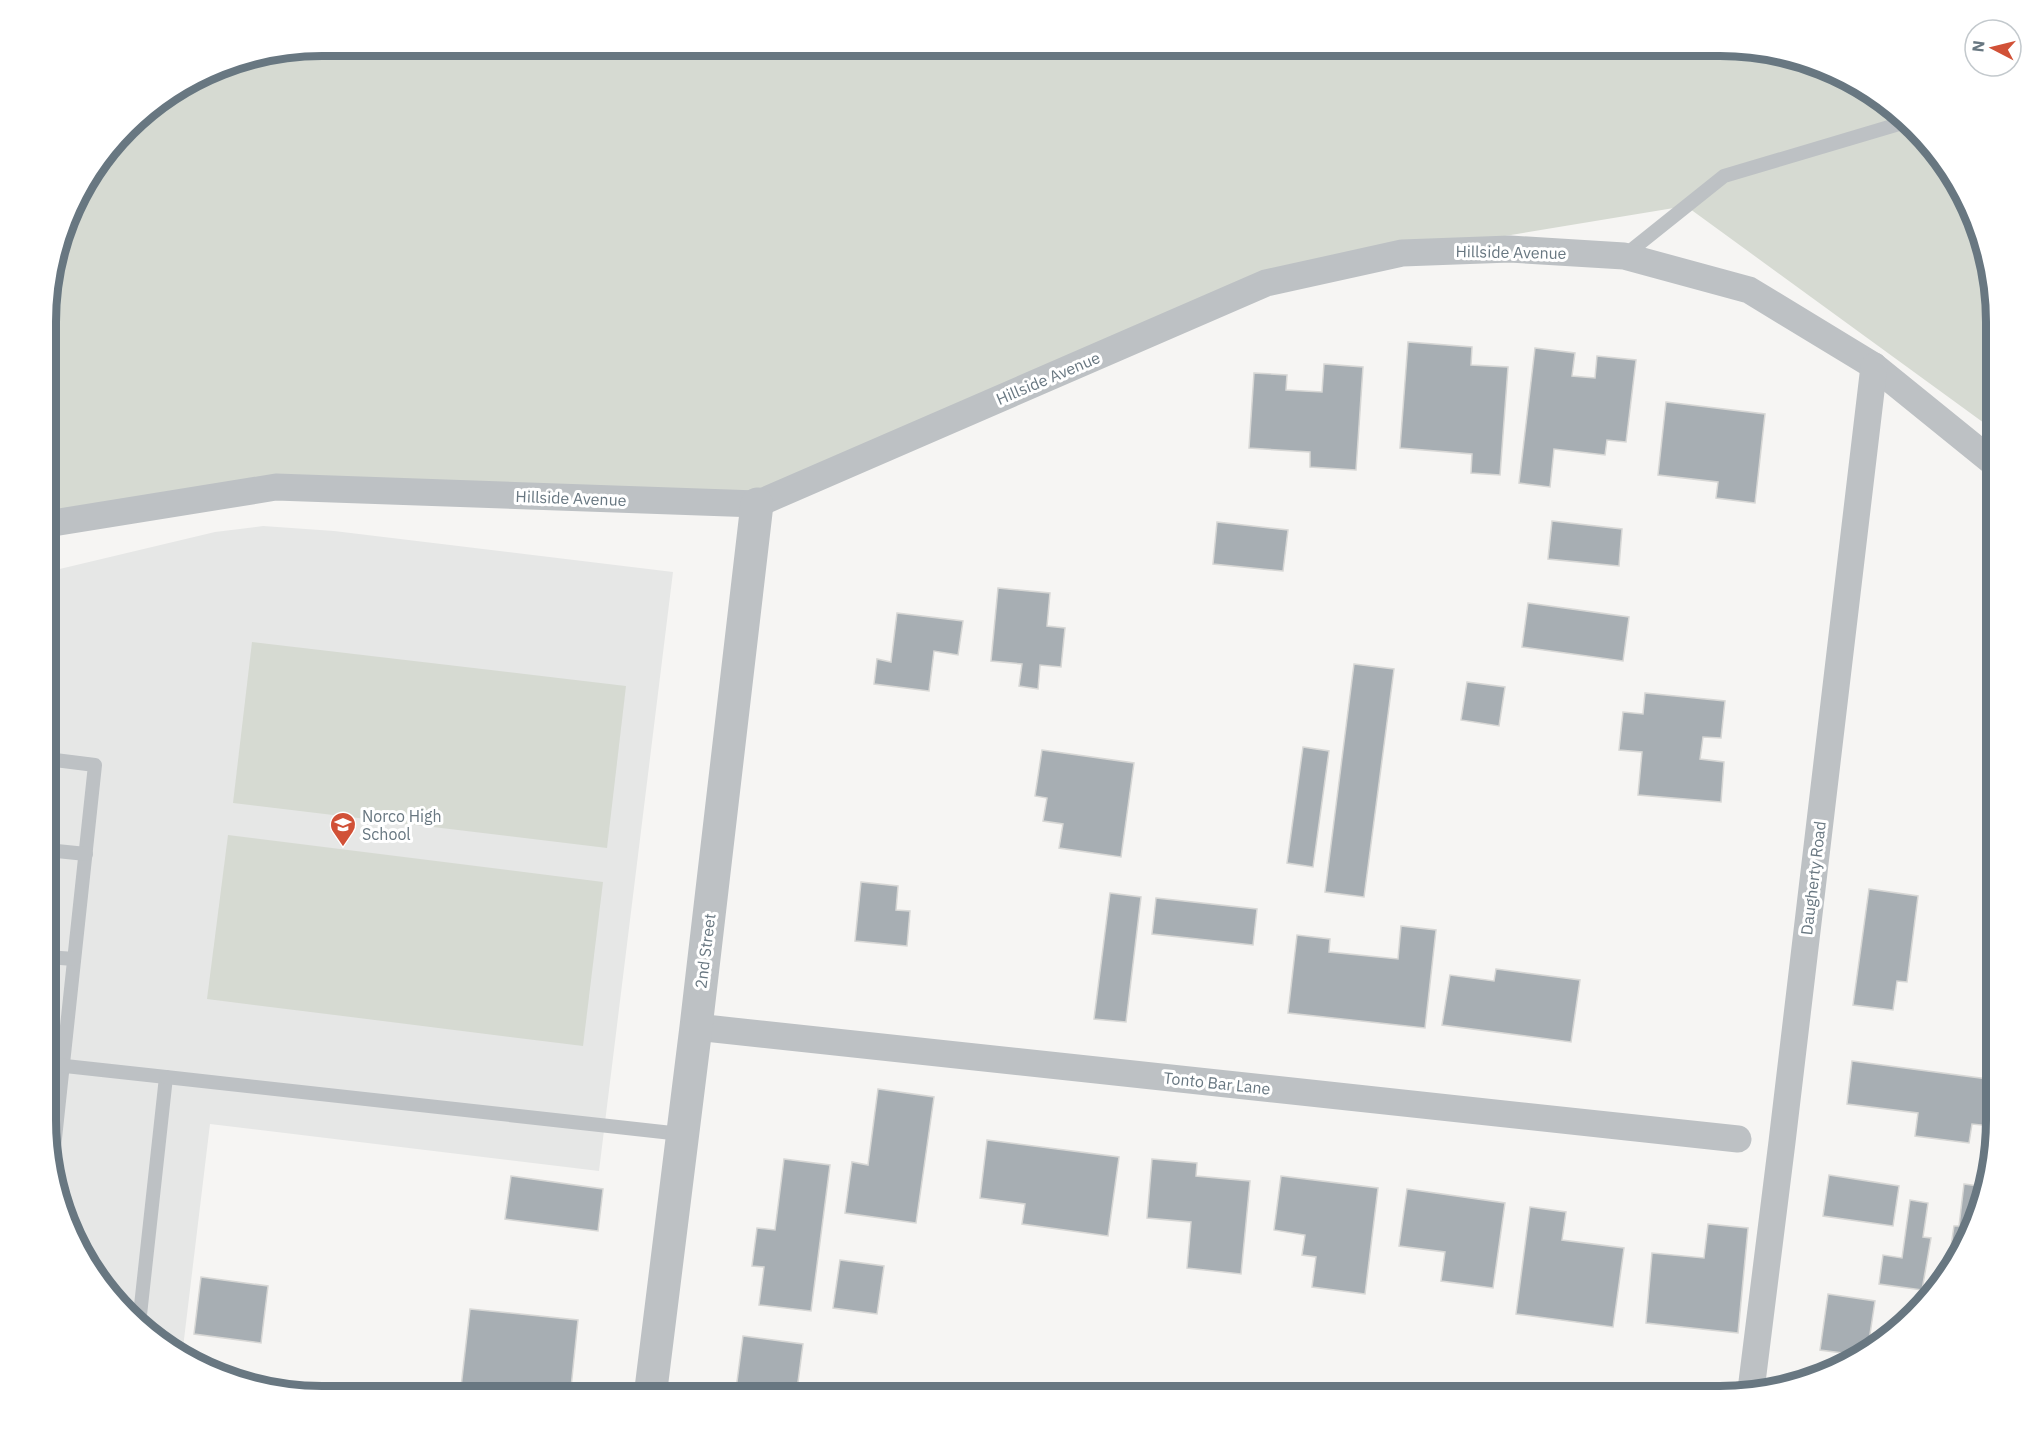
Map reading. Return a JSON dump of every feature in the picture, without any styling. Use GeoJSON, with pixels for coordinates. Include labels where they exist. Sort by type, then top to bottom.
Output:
{"type":"FeatureCollection","features":[{"type":"Feature","properties":{"kind":"street","name":"Hillside Avenue"},"geometry":{"type":"LineString","coordinates":[[56,523],[276,487],[757,504],[1266,283],[1402,253],[1510,249],[1624,256],[1749,290],[1874,366],[1986,457]]}},
{"type":"Feature","properties":{"kind":"street","name":"Daugherty Road"},"geometry":{"type":"LineString","coordinates":[[1752,1384],[1874,366]]}},
{"type":"Feature","properties":{"kind":"street","name":"2nd Street"},"geometry":{"type":"LineString","coordinates":[[651,1386],[757,504]]}},
{"type":"Feature","properties":{"kind":"street","name":"Tonto Bar Lane"},"geometry":{"type":"LineString","coordinates":[[696,1026],[1738,1139]]}},
{"type":"Feature","properties":{"kind":"lane"},"geometry":{"type":"LineString","coordinates":[[1624,256],[1724,176],[1898,124]]}},
{"type":"Feature","properties":{"kind":"lane"},"geometry":{"type":"LineString","coordinates":[[56,760],[95,765],[56,1111]]}},
{"type":"Feature","properties":{"kind":"lane"},"geometry":{"type":"LineString","coordinates":[[56,851],[86,854]]}},
{"type":"Feature","properties":{"kind":"lane"},"geometry":{"type":"LineString","coordinates":[[56,958],[74,959]]}},
{"type":"Feature","properties":{"kind":"lane"},"geometry":{"type":"LineString","coordinates":[[56,1065],[681,1134]]}},
{"type":"Feature","properties":{"kind":"lane"},"geometry":{"type":"LineString","coordinates":[[140,1315],[166,1077]]}},
{"type":"Feature","properties":{"kind":"shaded area"},"geometry":{"type":"Polygon","coordinates":[[[304,56],[1737,56],[1754,58],[1805,70],[1837,83],[1867,100],[1908,133],[1941,174],[1958,204],[1976,253],[1985,304],[1986,424],[1686,206],[1402,253],[1266,283],[757,504],[276,487],[56,523],[56,304],[65,253],[83,204],[100,174],[133,133],[174,100],[204,83],[253,65],[304,56]]]}},
{"type":"Feature","properties":{"kind":"shaded area","name":"Norco High School"},"geometry":{"type":"Polygon","coordinates":[[[263,526],[334,531],[673,572],[599,1171],[210,1124],[183,1347],[133,1309],[100,1268],[83,1238],[70,1206],[58,1155],[56,1138],[56,570],[215,532],[263,526]]]}},
{"type":"Feature","properties":{"kind":"shaded area"},"geometry":{"type":"Polygon","coordinates":[[[252,642],[626,686],[607,848],[233,803],[252,642]]]}},
{"type":"Feature","properties":{"kind":"shaded area"},"geometry":{"type":"Polygon","coordinates":[[[228,835],[603,882],[583,1046],[207,999],[228,835]]]}},
{"type":"Feature","properties":{"kind":"building"},"geometry":{"type":"Polygon","coordinates":[[[1408,342],[1472,347],[1471,365],[1508,367],[1500,475],[1471,473],[1472,454],[1400,448],[1408,342]]]}},
{"type":"Feature","properties":{"kind":"building"},"geometry":{"type":"Polygon","coordinates":[[[1535,348],[1575,353],[1572,376],[1595,378],[1597,356],[1636,360],[1626,442],[1607,440],[1605,455],[1554,449],[1550,487],[1519,483],[1535,348]]]}},
{"type":"Feature","properties":{"kind":"building"},"geometry":{"type":"Polygon","coordinates":[[[1324,364],[1363,367],[1356,470],[1310,467],[1310,452],[1249,448],[1254,373],[1287,375],[1286,390],[1322,392],[1324,364]]]}},
{"type":"Feature","properties":{"kind":"building"},"geometry":{"type":"Polygon","coordinates":[[[1666,402],[1765,414],[1755,503],[1716,498],[1718,482],[1658,475],[1666,402]]]}},
{"type":"Feature","properties":{"kind":"building"},"geometry":{"type":"Polygon","coordinates":[[[1552,521],[1622,529],[1619,566],[1548,559],[1552,521]]]}},
{"type":"Feature","properties":{"kind":"building"},"geometry":{"type":"Polygon","coordinates":[[[1217,522],[1288,530],[1283,571],[1213,564],[1217,522]]]}},
{"type":"Feature","properties":{"kind":"building"},"geometry":{"type":"Polygon","coordinates":[[[998,588],[1050,593],[1047,626],[1065,628],[1061,667],[1040,665],[1038,689],[1019,686],[1022,664],[991,661],[998,588]]]}},
{"type":"Feature","properties":{"kind":"building"},"geometry":{"type":"Polygon","coordinates":[[[1528,603],[1629,617],[1623,661],[1522,647],[1528,603]]]}},
{"type":"Feature","properties":{"kind":"building"},"geometry":{"type":"Polygon","coordinates":[[[897,613],[963,621],[958,655],[934,651],[929,691],[874,684],[877,659],[891,662],[897,613]]]}},
{"type":"Feature","properties":{"kind":"building"},"geometry":{"type":"Polygon","coordinates":[[[1354,664],[1394,669],[1364,897],[1325,892],[1354,664]]]}},
{"type":"Feature","properties":{"kind":"building"},"geometry":{"type":"Polygon","coordinates":[[[1467,682],[1505,687],[1499,726],[1461,720],[1467,682]]]}},
{"type":"Feature","properties":{"kind":"building"},"geometry":{"type":"Polygon","coordinates":[[[1645,693],[1725,701],[1721,738],[1703,737],[1700,759],[1724,762],[1721,802],[1638,795],[1642,752],[1619,750],[1623,712],[1643,714],[1645,693]]]}},
{"type":"Feature","properties":{"kind":"building"},"geometry":{"type":"Polygon","coordinates":[[[1303,747],[1329,751],[1313,867],[1287,863],[1303,747]]]}},
{"type":"Feature","properties":{"kind":"building"},"geometry":{"type":"Polygon","coordinates":[[[1042,750],[1134,763],[1121,857],[1059,848],[1063,824],[1043,821],[1047,798],[1035,796],[1042,750]]]}},
{"type":"Feature","properties":{"kind":"building"},"geometry":{"type":"Polygon","coordinates":[[[861,882],[898,886],[896,910],[910,911],[907,946],[855,941],[861,882]]]}},
{"type":"Feature","properties":{"kind":"building"},"geometry":{"type":"Polygon","coordinates":[[[1869,889],[1918,896],[1907,982],[1897,981],[1893,1010],[1853,1005],[1869,889]]]}},
{"type":"Feature","properties":{"kind":"building"},"geometry":{"type":"Polygon","coordinates":[[[1110,893],[1141,897],[1126,1022],[1094,1019],[1110,893]]]}},
{"type":"Feature","properties":{"kind":"building"},"geometry":{"type":"Polygon","coordinates":[[[1156,898],[1257,909],[1253,945],[1152,934],[1156,898]]]}},
{"type":"Feature","properties":{"kind":"building"},"geometry":{"type":"Polygon","coordinates":[[[1401,926],[1436,930],[1425,1028],[1288,1013],[1297,935],[1330,939],[1329,952],[1398,959],[1401,926]]]}},
{"type":"Feature","properties":{"kind":"building"},"geometry":{"type":"Polygon","coordinates":[[[1496,969],[1580,980],[1571,1042],[1442,1025],[1450,975],[1494,981],[1496,969]]]}},
{"type":"Feature","properties":{"kind":"building"},"geometry":{"type":"Polygon","coordinates":[[[1852,1061],[1986,1079],[1986,1125],[1972,1124],[1969,1143],[1915,1136],[1918,1113],[1847,1104],[1852,1061]]]}},
{"type":"Feature","properties":{"kind":"building"},"geometry":{"type":"Polygon","coordinates":[[[878,1089],[934,1097],[916,1223],[845,1213],[852,1162],[868,1165],[878,1089]]]}},
{"type":"Feature","properties":{"kind":"building"},"geometry":{"type":"Polygon","coordinates":[[[987,1140],[1119,1157],[1108,1236],[1022,1224],[1025,1204],[980,1198],[987,1140]]]}},
{"type":"Feature","properties":{"kind":"building"},"geometry":{"type":"Polygon","coordinates":[[[784,1159],[830,1165],[811,1311],[759,1305],[764,1267],[752,1266],[757,1228],[775,1230],[784,1159]]]}},
{"type":"Feature","properties":{"kind":"building"},"geometry":{"type":"Polygon","coordinates":[[[1152,1159],[1197,1163],[1196,1176],[1250,1181],[1241,1274],[1187,1268],[1191,1222],[1147,1218],[1152,1159]]]}},
{"type":"Feature","properties":{"kind":"building"},"geometry":{"type":"Polygon","coordinates":[[[1829,1175],[1899,1186],[1893,1226],[1823,1216],[1829,1175]]]}},
{"type":"Feature","properties":{"kind":"building"},"geometry":{"type":"Polygon","coordinates":[[[511,1176],[603,1189],[598,1231],[505,1219],[511,1176]]]}},
{"type":"Feature","properties":{"kind":"building"},"geometry":{"type":"Polygon","coordinates":[[[1281,1176],[1378,1188],[1365,1294],[1312,1287],[1316,1257],[1302,1255],[1305,1235],[1274,1230],[1281,1176]]]}},
{"type":"Feature","properties":{"kind":"building"},"geometry":{"type":"Polygon","coordinates":[[[1964,1184],[1977,1186],[1965,1222],[1950,1253],[1954,1226],[1959,1226],[1964,1184]]]}},
{"type":"Feature","properties":{"kind":"building"},"geometry":{"type":"Polygon","coordinates":[[[1407,1189],[1505,1203],[1493,1288],[1441,1281],[1445,1252],[1399,1246],[1407,1189]]]}},
{"type":"Feature","properties":{"kind":"building"},"geometry":{"type":"Polygon","coordinates":[[[1910,1200],[1928,1203],[1923,1237],[1931,1238],[1922,1290],[1879,1284],[1883,1255],[1902,1258],[1910,1200]]]}},
{"type":"Feature","properties":{"kind":"building"},"geometry":{"type":"Polygon","coordinates":[[[1530,1207],[1566,1212],[1562,1240],[1624,1248],[1613,1327],[1516,1314],[1530,1207]]]}},
{"type":"Feature","properties":{"kind":"building"},"geometry":{"type":"Polygon","coordinates":[[[1708,1224],[1748,1228],[1738,1333],[1646,1323],[1652,1253],[1704,1258],[1708,1224]]]}},
{"type":"Feature","properties":{"kind":"building"},"geometry":{"type":"Polygon","coordinates":[[[840,1260],[884,1266],[877,1314],[833,1308],[840,1260]]]}},
{"type":"Feature","properties":{"kind":"building"},"geometry":{"type":"Polygon","coordinates":[[[201,1277],[268,1286],[261,1343],[194,1334],[201,1277]]]}},
{"type":"Feature","properties":{"kind":"building"},"geometry":{"type":"Polygon","coordinates":[[[1828,1294],[1875,1301],[1869,1340],[1847,1354],[1820,1350],[1828,1294]]]}},
{"type":"Feature","properties":{"kind":"building"},"geometry":{"type":"Polygon","coordinates":[[[470,1309],[578,1320],[571,1386],[461,1386],[470,1309]]]}},
{"type":"Feature","properties":{"kind":"building"},"geometry":{"type":"Polygon","coordinates":[[[743,1336],[803,1344],[797,1386],[736,1386],[743,1336]]]}},
{"type":"Feature","properties":{"kind":"place","name":"Norco High School"},"geometry":{"type":"Point","coordinates":[343,848]}}]}
